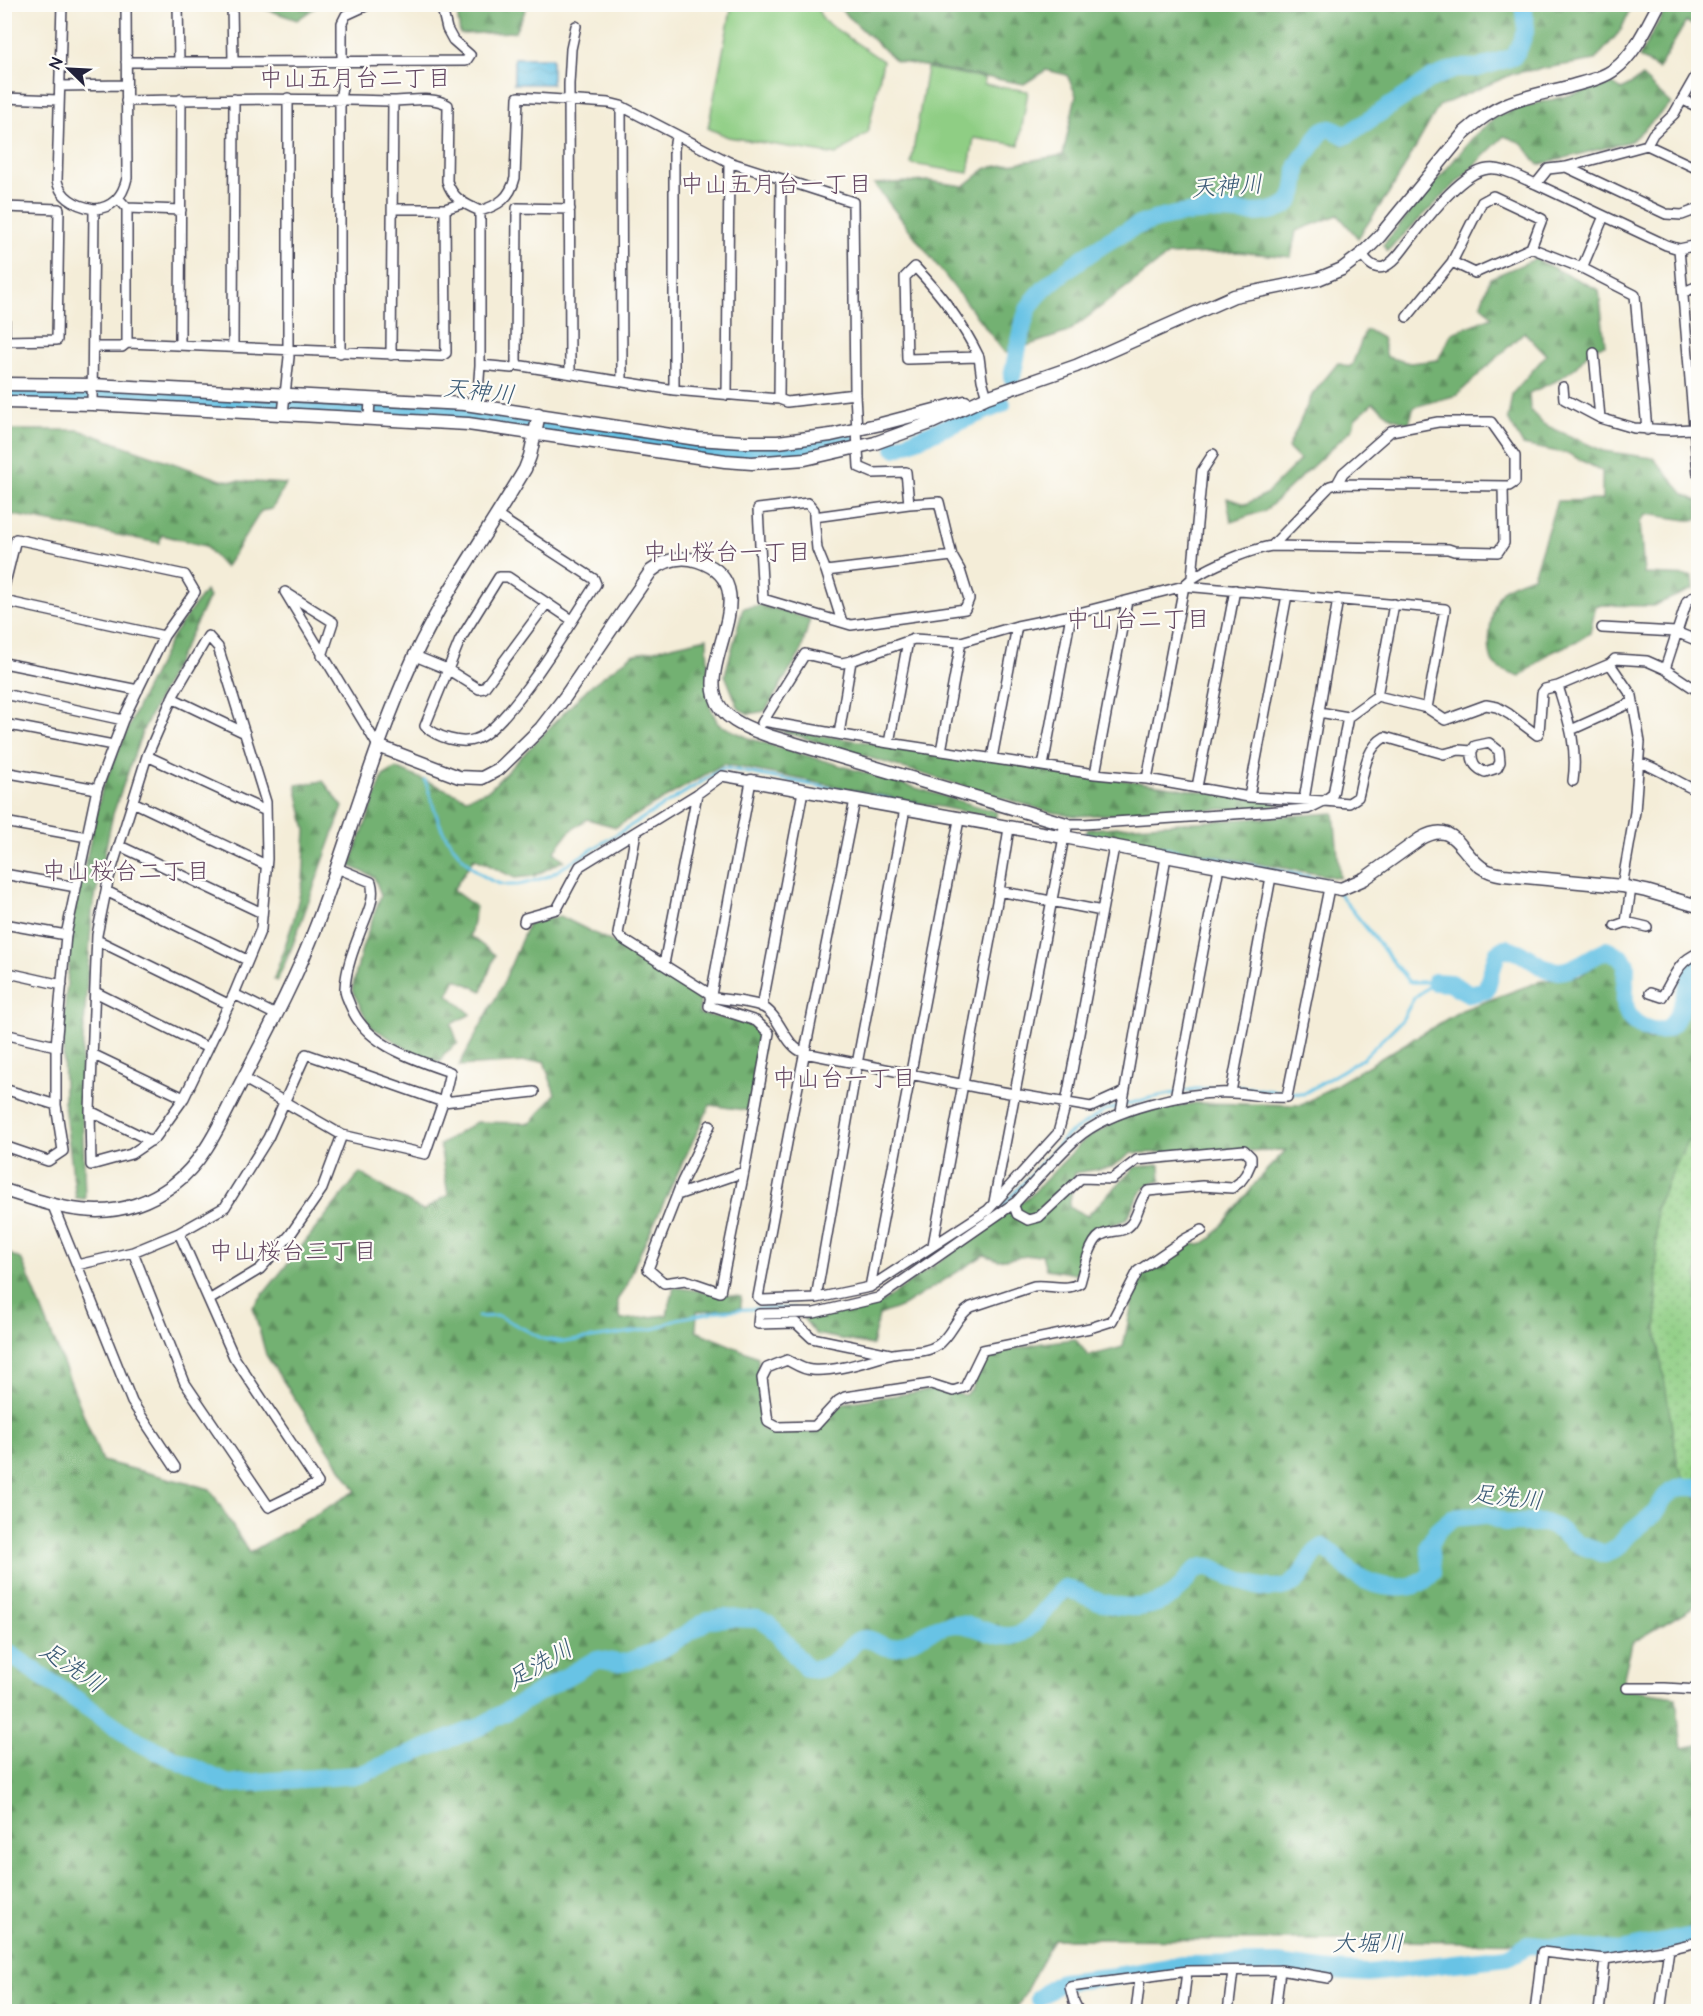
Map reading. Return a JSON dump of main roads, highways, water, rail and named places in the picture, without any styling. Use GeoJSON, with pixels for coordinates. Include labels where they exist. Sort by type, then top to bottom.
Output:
{"type":"FeatureCollection","features":[{"type":"Feature","properties":{"kind":"water"},"geometry":{"type":"Polygon","coordinates":[[[514,58],[552,58],[552,84],[514,84],[514,58]]]}},
{"type":"Feature","properties":{"kind":"waterway","name":"天神川"},"geometry":{"type":"LineString","coordinates":[[1012,377],[1028,310],[1035,299],[1061,274],[1127,231],[1156,219],[1202,212],[1260,213],[1278,209],[1287,204],[1291,201],[1295,191],[1299,162],[1325,129],[1332,129],[1345,136],[1432,78],[1458,68],[1478,68],[1513,57],[1526,29],[1523,4]]}},
{"type":"Feature","properties":{"kind":"waterway","name":"天神川"},"geometry":{"type":"LineString","coordinates":[[4,394],[84,395]]}},
{"type":"Feature","properties":{"kind":"waterway","name":"天神川"},"geometry":{"type":"LineString","coordinates":[[103,396],[469,413],[688,448],[721,451],[782,452],[848,442]]}},
{"type":"Feature","properties":{"kind":"waterway","name":"天神川"},"geometry":{"type":"LineString","coordinates":[[895,448],[1002,404]]}},
{"type":"Feature","properties":{"kind":"waterway"},"geometry":{"type":"LineString","coordinates":[[425,780],[442,829],[461,856],[488,879],[508,885],[524,884],[549,876],[724,768],[918,805]]}},
{"type":"Feature","properties":{"kind":"waterway"},"geometry":{"type":"LineString","coordinates":[[1084,835],[1121,839],[1328,881]]}},
{"type":"Feature","properties":{"kind":"waterway"},"geometry":{"type":"LineString","coordinates":[[1338,892],[1409,982],[1435,982]]}},
{"type":"Feature","properties":{"kind":"waterway"},"geometry":{"type":"LineString","coordinates":[[1435,982],[1450,983],[1470,994],[1486,990],[1497,953],[1505,948],[1518,952],[1547,969],[1556,971],[1573,968],[1606,950],[1618,955],[1626,964],[1625,1000],[1629,1016],[1643,1027],[1657,1031],[1667,1028],[1675,1021],[1692,973],[1698,964]]}},
{"type":"Feature","properties":{"kind":"waterway"},"geometry":{"type":"LineString","coordinates":[[999,1210],[1067,1135],[1106,1110],[1195,1089],[1240,1087],[1303,1094],[1362,1059],[1402,1020],[1414,998],[1433,983]]}},
{"type":"Feature","properties":{"kind":"waterway"},"geometry":{"type":"LineString","coordinates":[[478,1317],[499,1316],[543,1339],[564,1342],[657,1328],[677,1319],[719,1311],[795,1309]]}},
{"type":"Feature","properties":{"kind":"waterway","name":"足洗川"},"geometry":{"type":"LineString","coordinates":[[4,1650],[138,1742],[228,1784],[359,1775],[479,1727],[597,1659],[627,1662],[662,1649],[708,1620],[758,1619],[769,1624],[806,1668],[817,1669],[832,1663],[855,1642],[864,1639],[894,1647],[938,1628],[954,1624],[971,1626],[998,1635],[1019,1634],[1036,1622],[1065,1588],[1108,1604],[1125,1607],[1151,1605],[1167,1599],[1178,1591],[1194,1571],[1206,1567],[1255,1586],[1282,1587],[1296,1581],[1313,1556],[1323,1547],[1350,1571],[1363,1579],[1384,1586],[1415,1585],[1432,1573],[1429,1545],[1438,1530],[1452,1518],[1486,1515],[1507,1523],[1545,1523],[1557,1528],[1577,1544],[1605,1554],[1618,1547],[1629,1534],[1655,1513],[1665,1497],[1672,1491],[1682,1487],[1698,1487]]}},
{"type":"Feature","properties":{"kind":"waterway","name":"大堀川"},"geometry":{"type":"LineString","coordinates":[[1039,1998],[1061,1982],[1182,1965],[1277,1964],[1368,1973],[1507,1957],[1529,1945],[1620,1951],[1698,1935]]}},
{"type":"Feature","properties":{"kind":"district","name":"中山五月台二丁目"},"geometry":{"type":"Point","coordinates":[355,79]}},
{"type":"Feature","properties":{"kind":"district","name":"中山五月台一丁目"},"geometry":{"type":"Point","coordinates":[776,185]}},
{"type":"Feature","properties":{"kind":"district","name":"中山桜台一丁目"},"geometry":{"type":"Point","coordinates":[727,553]}},
{"type":"Feature","properties":{"kind":"district","name":"中山台二丁目"},"geometry":{"type":"Point","coordinates":[1138,620]}},
{"type":"Feature","properties":{"kind":"district","name":"中山桜台二丁目"},"geometry":{"type":"Point","coordinates":[126,872]}},
{"type":"Feature","properties":{"kind":"district","name":"中山台一丁目"},"geometry":{"type":"Point","coordinates":[844,1079]}},
{"type":"Feature","properties":{"kind":"district","name":"中山桜台三丁目"},"geometry":{"type":"Point","coordinates":[293,1252]}}]}
